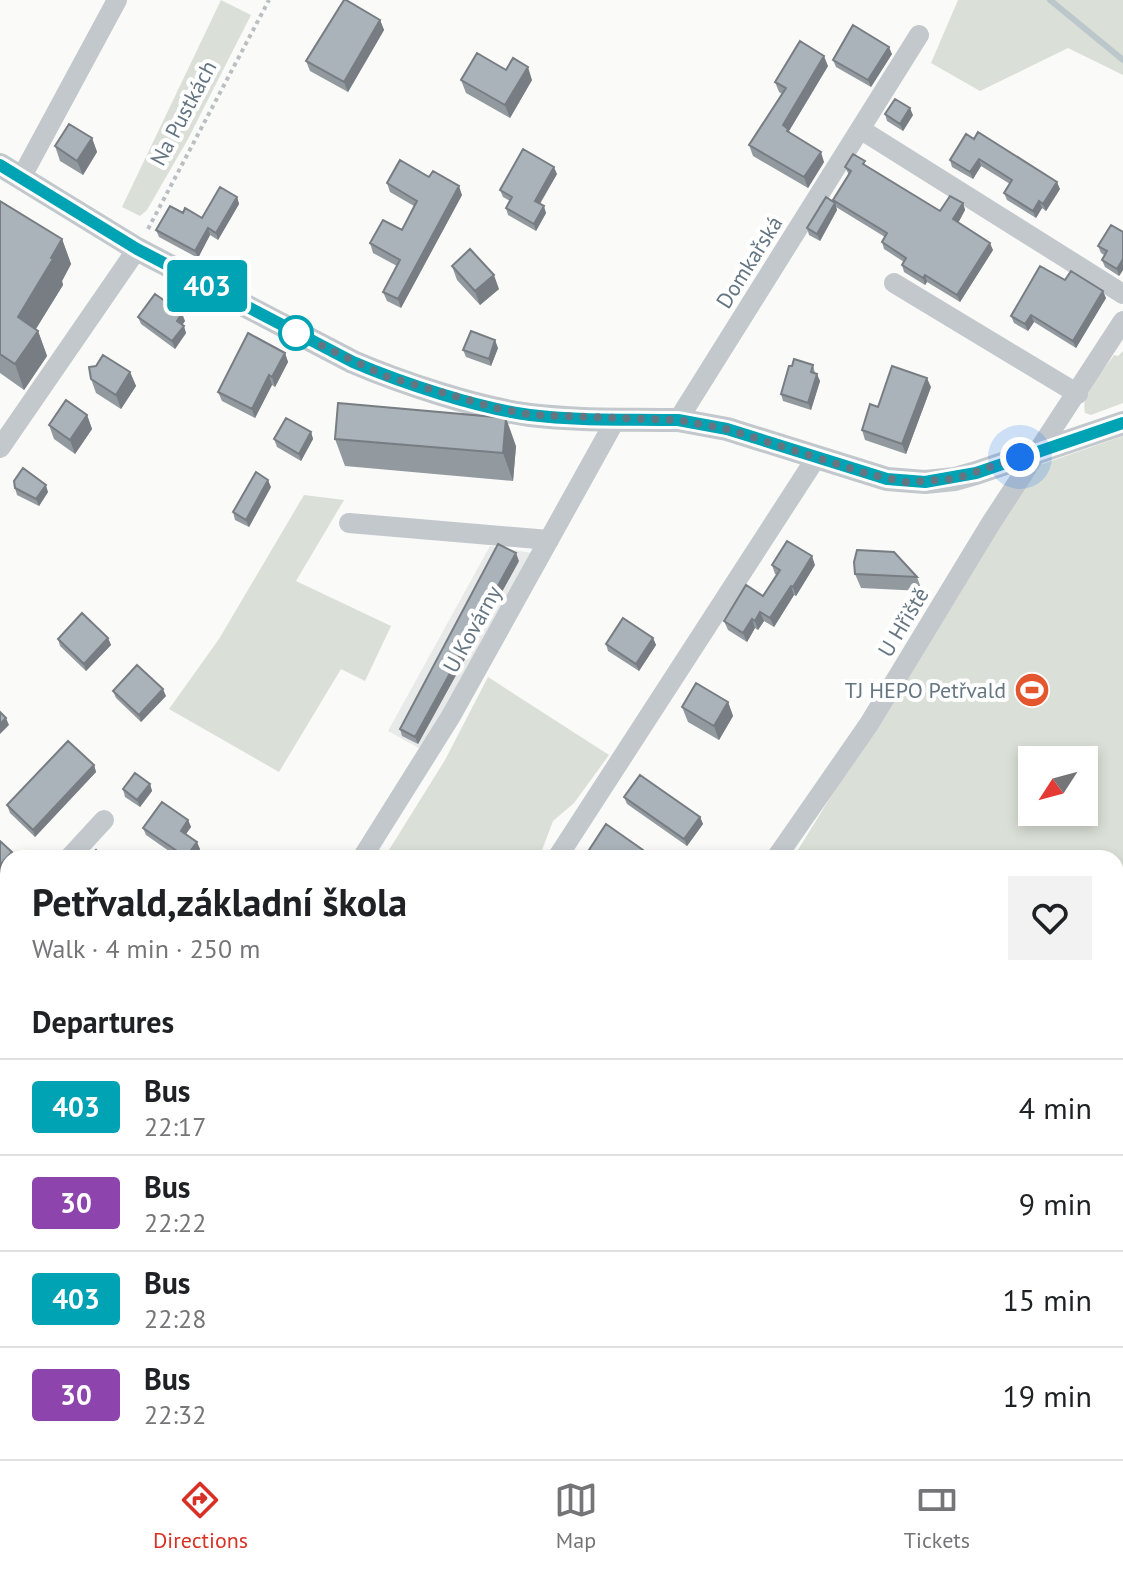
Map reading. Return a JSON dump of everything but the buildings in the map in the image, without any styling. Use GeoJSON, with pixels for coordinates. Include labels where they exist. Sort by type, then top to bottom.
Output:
{"type":"FeatureCollection","features":[{"type":"Feature","properties":{"kind":"street"},"geometry":{"type":"LineString","coordinates":[[21,178],[117,0]]}},
{"type":"Feature","properties":{"kind":"street","name":"Domkařská"},"geometry":{"type":"LineString","coordinates":[[678,420],[919,35]]}},
{"type":"Feature","properties":{"kind":"street"},"geometry":{"type":"LineString","coordinates":[[860,129],[1123,294]]}},
{"type":"Feature","properties":{"kind":"street"},"geometry":{"type":"LineString","coordinates":[[0,165],[133,254],[385,376],[520,413],[678,420],[727,429],[887,479],[925,482],[976,473],[1123,423]]}},
{"type":"Feature","properties":{"kind":"street"},"geometry":{"type":"LineString","coordinates":[[0,448],[133,254]]}},
{"type":"Feature","properties":{"kind":"street"},"geometry":{"type":"LineString","coordinates":[[894,283],[1078,394]]}},
{"type":"Feature","properties":{"kind":"street","name":"U Hřiště"},"geometry":{"type":"LineString","coordinates":[[782,850],[869,724],[991,523],[1123,321]]}},
{"type":"Feature","properties":{"kind":"street","name":"U Kovárny"},"geometry":{"type":"LineString","coordinates":[[367,850],[451,716],[616,419]]}},
{"type":"Feature","properties":{"kind":"street"},"geometry":{"type":"LineString","coordinates":[[562,850],[816,458]]}},
{"type":"Feature","properties":{"kind":"street"},"geometry":{"type":"LineString","coordinates":[[349,523],[549,540]]}},
{"type":"Feature","properties":{"kind":"street"},"geometry":{"type":"LineString","coordinates":[[76,850],[104,820]]}},
{"type":"Feature","properties":{"kind":"path","name":"Na Pustkách"},"geometry":{"type":"LineString","coordinates":[[133,254],[269,0]]}},
{"type":"Feature","properties":{"kind":"shaded area"},"geometry":{"type":"Polygon","coordinates":[[[221,0],[251,15],[188,139],[147,210],[140,216],[122,207],[221,0]]]}},
{"type":"Feature","properties":{"kind":"shaded area"},"geometry":{"type":"Polygon","coordinates":[[[958,0],[1123,0],[1123,75],[1068,48],[980,91],[931,63],[958,0]]]}},
{"type":"Feature","properties":{"kind":"shaded area"},"geometry":{"type":"Polygon","coordinates":[[[1123,351],[1123,403],[1091,415],[1085,413],[1086,398],[1094,382],[1114,355],[1118,356],[1123,351]]]}},
{"type":"Feature","properties":{"kind":"shaded area","name":"TJ HEPO Petřvald"},"geometry":{"type":"Polygon","coordinates":[[[1123,436],[1123,850],[798,850],[1034,467],[1123,436]]]}},
{"type":"Feature","properties":{"kind":"shaded area"},"geometry":{"type":"Polygon","coordinates":[[[304,495],[344,500],[296,581],[391,626],[365,681],[341,669],[279,772],[169,709],[219,639],[304,495]]]}},
{"type":"Feature","properties":{"kind":"shaded area"},"geometry":{"type":"Polygon","coordinates":[[[490,546],[532,553],[426,752],[388,731],[490,546]]]}},
{"type":"Feature","properties":{"kind":"shaded area"},"geometry":{"type":"Polygon","coordinates":[[[488,677],[609,755],[574,803],[553,821],[542,850],[389,850],[445,760],[488,677]]]}},
{"type":"Feature","properties":{"kind":"waterway"},"geometry":{"type":"LineString","coordinates":[[1050,0],[1123,60]]}},
{"type":"Feature","properties":{"kind":"bus line","name":"403"},"geometry":{"type":"LineString","coordinates":[[0,165],[137,249],[353,362],[385,376],[496,408],[533,415],[678,420],[702,424],[906,482],[955,479],[1123,423]]}},
{"type":"Feature","properties":{"kind":"place","name":"TJ HEPO Petřvald"},"geometry":{"type":"Point","coordinates":[1032,690]}},
{"type":"Feature","properties":{"kind":"route"},"geometry":{"type":"LineString","coordinates":[[296,333],[385,376],[496,408],[533,415],[678,420],[702,424],[887,479],[925,482],[955,479],[1020,457]]}}]}
